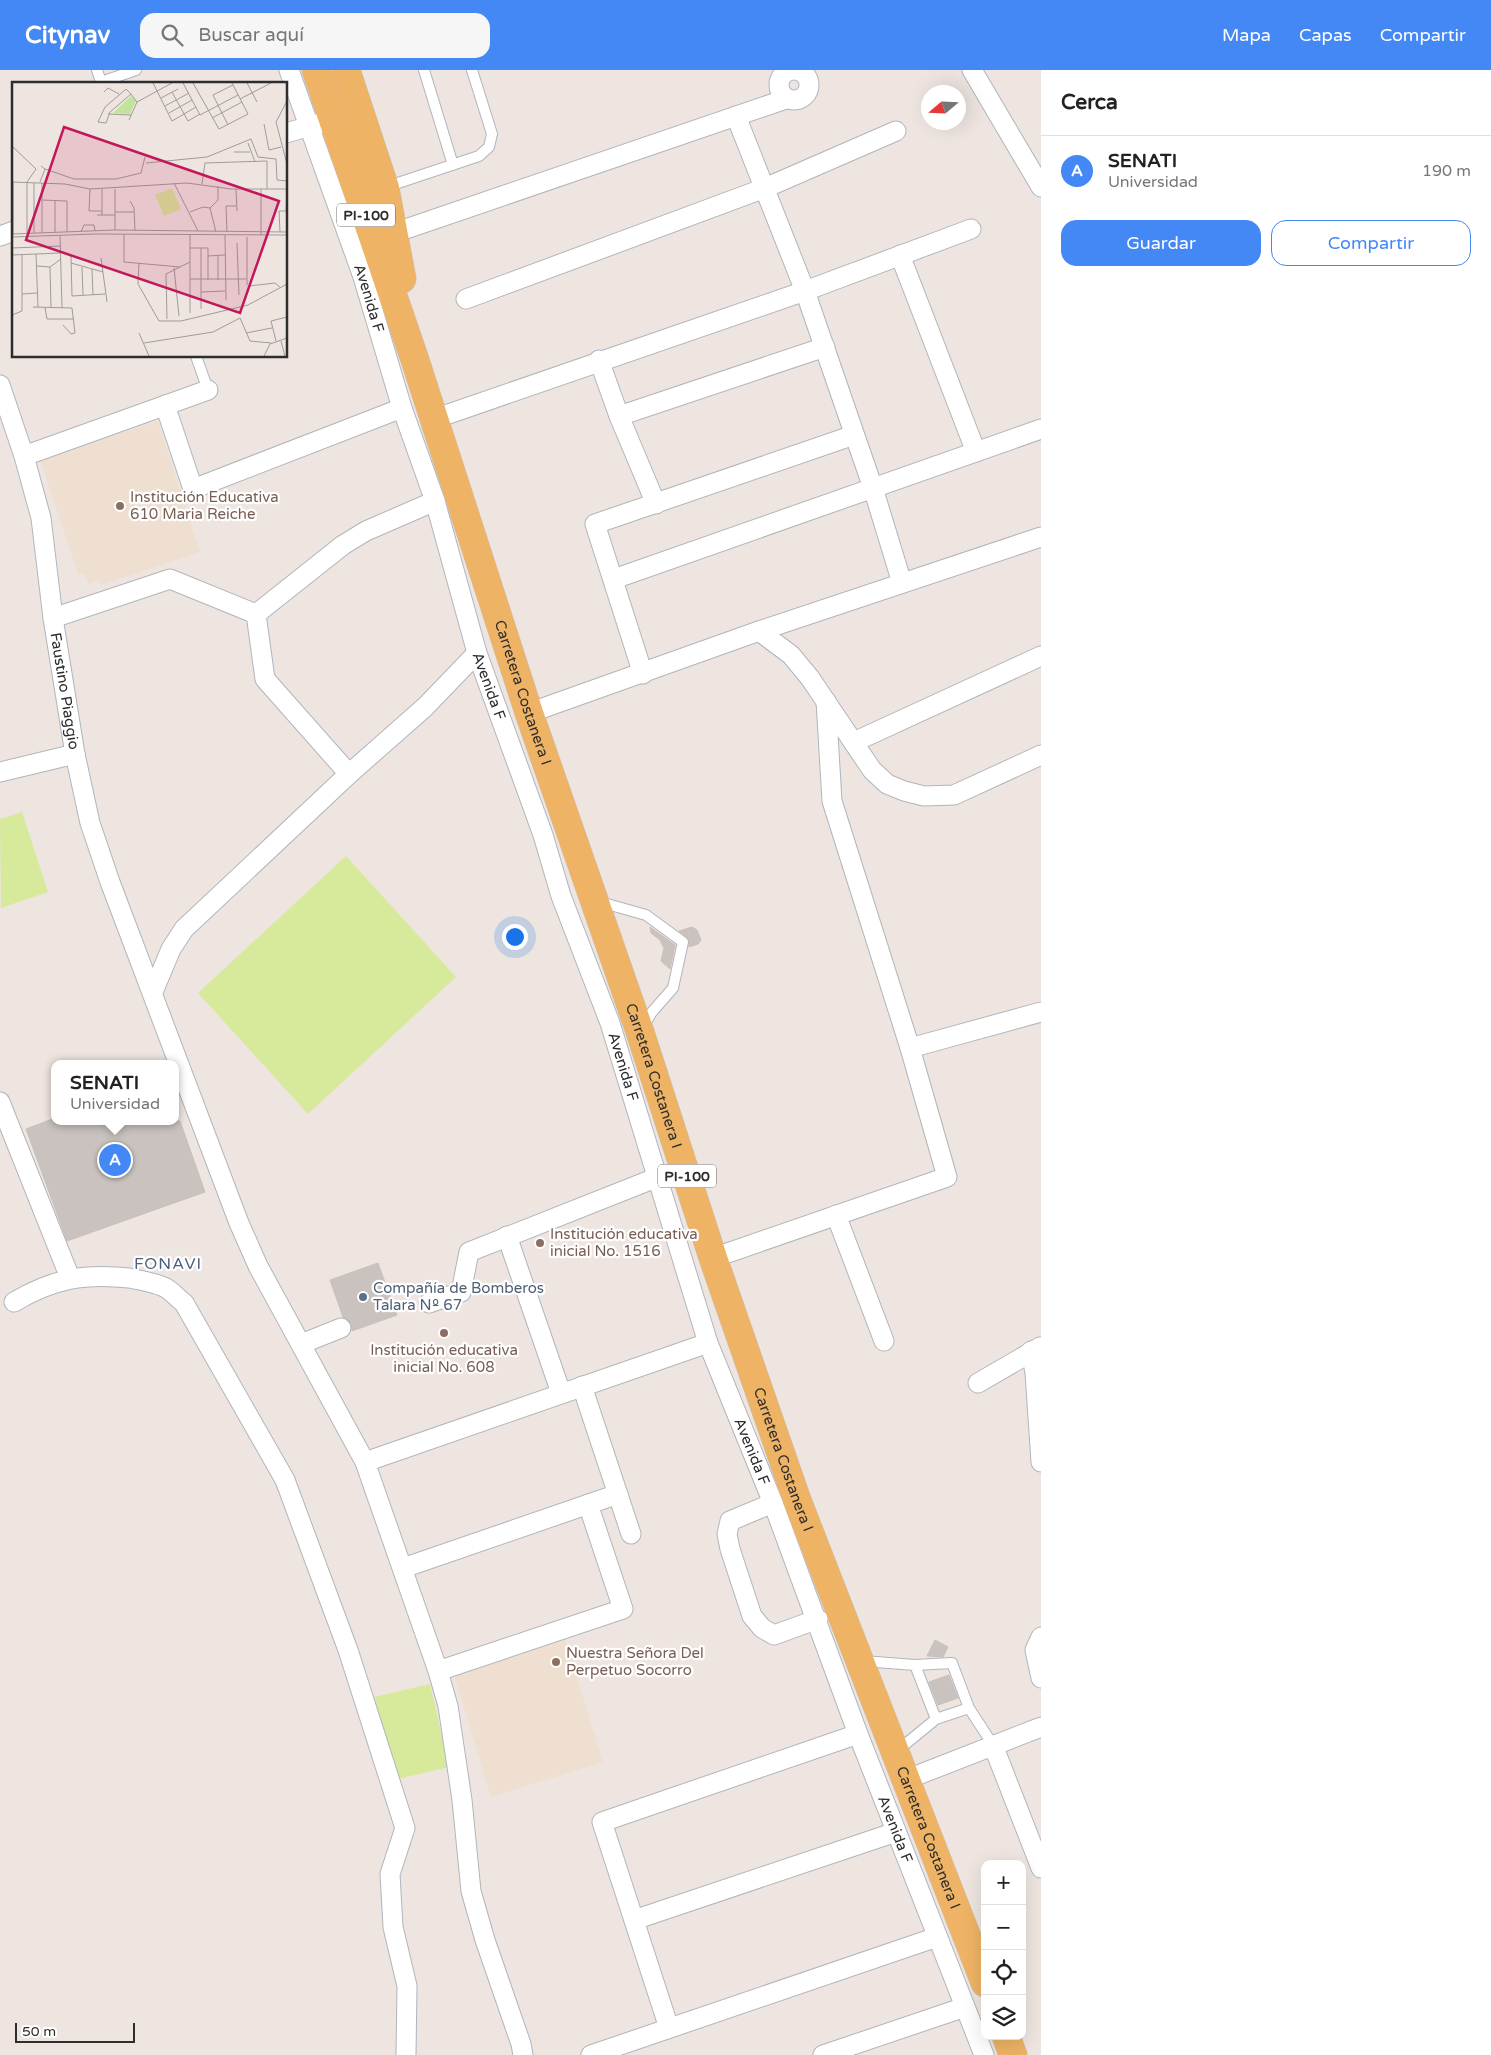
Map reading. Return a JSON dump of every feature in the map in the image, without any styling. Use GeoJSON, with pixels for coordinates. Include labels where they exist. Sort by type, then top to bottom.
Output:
{"type":"FeatureCollection","features":[{"type":"Feature","properties":{"kind":"main road","name":"Carretera Costanera I"},"geometry":{"type":"LineString","coordinates":[[316,70],[321,123],[415,360],[528,713],[640,1032],[713,1258],[798,1500],[858,1660],[981,1973]]}},
{"type":"Feature","properties":{"kind":"main road","name":"Carretera Costanera I"},"geometry":{"type":"LineString","coordinates":[[346,70],[385,188],[415,360]]}},
{"type":"Feature","properties":{"kind":"main road"},"geometry":{"type":"LineString","coordinates":[[1007,2040],[1013,2055]]}},
{"type":"Feature","properties":{"kind":"street","name":"Avenida F"},"geometry":{"type":"LineString","coordinates":[[289,70],[321,123],[362,277],[402,408],[435,500],[477,653],[543,835],[561,896],[610,1023],[708,1343],[818,1619],[858,1734],[984,2055]]}},
{"type":"Feature","properties":{"kind":"street"},"geometry":{"type":"LineString","coordinates":[[972,70],[1041,187]]}},
{"type":"Feature","properties":{"kind":"street"},"geometry":{"type":"LineString","coordinates":[[394,233],[786,98]]}},
{"type":"Feature","properties":{"kind":"street"},"geometry":{"type":"LineString","coordinates":[[736,116],[805,291],[902,583]]}},
{"type":"Feature","properties":{"kind":"street"},"geometry":{"type":"LineString","coordinates":[[288,133],[321,123]]}},
{"type":"Feature","properties":{"kind":"street"},"geometry":{"type":"LineString","coordinates":[[466,298],[764,188],[896,131]]}},
{"type":"Feature","properties":{"kind":"street"},"geometry":{"type":"LineString","coordinates":[[434,419],[599,360],[805,291],[972,229]]}},
{"type":"Feature","properties":{"kind":"street"},"geometry":{"type":"LineString","coordinates":[[0,236],[12,232]]}},
{"type":"Feature","properties":{"kind":"street"},"geometry":{"type":"LineString","coordinates":[[900,255],[976,452]]}},
{"type":"Feature","properties":{"kind":"street"},"geometry":{"type":"LineString","coordinates":[[619,416],[825,348]]}},
{"type":"Feature","properties":{"kind":"street"},"geometry":{"type":"LineString","coordinates":[[599,360],[619,416],[656,504]]}},
{"type":"Feature","properties":{"kind":"street","name":"Faustino Piaggio"},"geometry":{"type":"LineString","coordinates":[[0,385],[24,456],[41,518],[53,618],[75,754],[90,823],[110,882],[178,1060]]}},
{"type":"Feature","properties":{"kind":"street"},"geometry":{"type":"LineString","coordinates":[[24,456],[208,390]]}},
{"type":"Feature","properties":{"kind":"street"},"geometry":{"type":"LineString","coordinates":[[165,405],[192,489],[402,408]]}},
{"type":"Feature","properties":{"kind":"street"},"geometry":{"type":"LineString","coordinates":[[614,579],[1041,429]]}},
{"type":"Feature","properties":{"kind":"street"},"geometry":{"type":"LineString","coordinates":[[643,674],[595,524],[854,435]]}},
{"type":"Feature","properties":{"kind":"street"},"geometry":{"type":"LineString","coordinates":[[256,614],[343,545],[366,531],[435,500]]}},
{"type":"Feature","properties":{"kind":"street"},"geometry":{"type":"LineString","coordinates":[[528,713],[643,674],[759,631],[1041,536]]}},
{"type":"Feature","properties":{"kind":"street"},"geometry":{"type":"LineString","coordinates":[[53,618],[170,579],[256,614]]}},
{"type":"Feature","properties":{"kind":"street"},"geometry":{"type":"LineString","coordinates":[[256,614],[265,679],[349,774]]}},
{"type":"Feature","properties":{"kind":"street"},"geometry":{"type":"LineString","coordinates":[[759,631],[791,655],[826,701],[872,770],[887,784],[924,796],[954,795],[1041,755]]}},
{"type":"Feature","properties":{"kind":"street"},"geometry":{"type":"LineString","coordinates":[[153,992],[171,949],[184,929],[349,774],[425,707],[477,653]]}},
{"type":"Feature","properties":{"kind":"street"},"geometry":{"type":"LineString","coordinates":[[854,742],[1041,656]]}},
{"type":"Feature","properties":{"kind":"street"},"geometry":{"type":"LineString","coordinates":[[713,1258],[947,1177],[910,1048],[832,801],[826,701]]}},
{"type":"Feature","properties":{"kind":"street"},"geometry":{"type":"LineString","coordinates":[[0,772],[75,754]]}},
{"type":"Feature","properties":{"kind":"street"},"geometry":{"type":"LineString","coordinates":[[910,1048],[1041,1012]]}},
{"type":"Feature","properties":{"kind":"street","name":"Faustino Piaggio"},"geometry":{"type":"LineString","coordinates":[[179,1062],[239,1223],[258,1266],[365,1462],[438,1671],[448,1706],[462,1800],[471,1891],[523,2055]]}},
{"type":"Feature","properties":{"kind":"street"},"geometry":{"type":"LineString","coordinates":[[0,1102],[70,1278]]}},
{"type":"Feature","properties":{"kind":"street"},"geometry":{"type":"LineString","coordinates":[[429,1304],[461,1292],[469,1252],[658,1177]]}},
{"type":"Feature","properties":{"kind":"street"},"geometry":{"type":"LineString","coordinates":[[836,1215],[884,1341]]}},
{"type":"Feature","properties":{"kind":"street"},"geometry":{"type":"LineString","coordinates":[[507,1236],[561,1394]]}},
{"type":"Feature","properties":{"kind":"street"},"geometry":{"type":"LineString","coordinates":[[14,1302],[36,1290],[70,1278],[106,1276],[137,1280],[166,1288],[184,1303],[285,1480],[348,1650],[405,1828],[390,1874],[393,1927],[407,1986],[406,2055]]}},
{"type":"Feature","properties":{"kind":"street"},"geometry":{"type":"LineString","coordinates":[[301,1344],[341,1328]]}},
{"type":"Feature","properties":{"kind":"street"},"geometry":{"type":"LineString","coordinates":[[365,1462],[708,1343]]}},
{"type":"Feature","properties":{"kind":"street"},"geometry":{"type":"LineString","coordinates":[[978,1383],[1036,1348]]}},
{"type":"Feature","properties":{"kind":"street"},"geometry":{"type":"LineString","coordinates":[[1036,1348],[1035,1373],[1041,1462]]}},
{"type":"Feature","properties":{"kind":"street"},"geometry":{"type":"LineString","coordinates":[[582,1386],[631,1534]]}},
{"type":"Feature","properties":{"kind":"street"},"geometry":{"type":"LineString","coordinates":[[402,1568],[618,1494]]}},
{"type":"Feature","properties":{"kind":"street"},"geometry":{"type":"LineString","coordinates":[[773,1503],[730,1520],[727,1534],[730,1549],[752,1616],[762,1628],[774,1635],[818,1619]]}},
{"type":"Feature","properties":{"kind":"street"},"geometry":{"type":"LineString","coordinates":[[438,1671],[623,1609],[588,1504]]}},
{"type":"Feature","properties":{"kind":"street"},"geometry":{"type":"LineString","coordinates":[[1041,1636],[1035,1650],[1041,1678]]}},
{"type":"Feature","properties":{"kind":"street"},"geometry":{"type":"LineString","coordinates":[[905,1780],[1041,1726]]}},
{"type":"Feature","properties":{"kind":"street"},"geometry":{"type":"LineString","coordinates":[[669,2028],[602,1822],[858,1734]]}},
{"type":"Feature","properties":{"kind":"street"},"geometry":{"type":"LineString","coordinates":[[993,1745],[1041,1868]]}},
{"type":"Feature","properties":{"kind":"street"},"geometry":{"type":"LineString","coordinates":[[634,1920],[896,1832]]}},
{"type":"Feature","properties":{"kind":"street"},"geometry":{"type":"LineString","coordinates":[[590,2055],[937,1937]]}},
{"type":"Feature","properties":{"kind":"street"},"geometry":{"type":"LineString","coordinates":[[823,2055],[965,2008]]}},
{"type":"Feature","properties":{"kind":"lane"},"geometry":{"type":"LineString","coordinates":[[97,70],[101,82],[136,70]]}},
{"type":"Feature","properties":{"kind":"lane"},"geometry":{"type":"LineString","coordinates":[[424,70],[453,165]]}},
{"type":"Feature","properties":{"kind":"lane"},"geometry":{"type":"LineString","coordinates":[[385,188],[479,156],[489,148],[492,134],[472,70]]}},
{"type":"Feature","properties":{"kind":"lane"},"geometry":{"type":"LineString","coordinates":[[197,358],[208,390]]}},
{"type":"Feature","properties":{"kind":"lane"},"geometry":{"type":"LineString","coordinates":[[594,900],[646,915],[684,942],[673,988],[652,1012],[640,1032]]}},
{"type":"Feature","properties":{"kind":"lane"},"geometry":{"type":"LineString","coordinates":[[858,1660],[915,1665],[952,1663],[969,1708],[993,1745]]}},
{"type":"Feature","properties":{"kind":"lane"},"geometry":{"type":"LineString","coordinates":[[915,1665],[936,1719]]}},
{"type":"Feature","properties":{"kind":"lane"},"geometry":{"type":"LineString","coordinates":[[894,1753],[936,1719],[969,1708]]}},
{"type":"Feature","properties":{"kind":"shaded area","name":"Institución Educativa 610 Maria Reiche"},"geometry":{"type":"Polygon","coordinates":[[[158,421],[200,552],[101,585],[99,580],[88,584],[84,573],[78,575],[40,459],[158,421]]]}},
{"type":"Feature","properties":{"kind":"shaded area"},"geometry":{"type":"Polygon","coordinates":[[[565,1637],[603,1762],[491,1797],[454,1675],[565,1637]]]}},
{"type":"Feature","properties":{"kind":"green space"},"geometry":{"type":"Polygon","coordinates":[[[22,812],[48,892],[1,908],[0,819],[22,812]]]}},
{"type":"Feature","properties":{"kind":"green space"},"geometry":{"type":"Polygon","coordinates":[[[346,856],[456,977],[308,1114],[198,993],[346,856]]]}},
{"type":"Feature","properties":{"kind":"green space"},"geometry":{"type":"Polygon","coordinates":[[[430,1684],[449,1767],[394,1780],[374,1697],[430,1684]]]}},
{"type":"Feature","properties":{"kind":"building"},"geometry":{"type":"Polygon","coordinates":[[[650,927],[675,945],[670,969],[661,961],[664,948],[660,940],[651,933],[650,927]]]}},
{"type":"Feature","properties":{"kind":"building"},"geometry":{"type":"Polygon","coordinates":[[[692,927],[697,930],[701,940],[698,944],[689,947],[689,939],[679,931],[692,927]]]}},
{"type":"Feature","properties":{"kind":"building"},"geometry":{"type":"Polygon","coordinates":[[[51,1120],[51,1125],[179,1125],[180,1121],[205,1192],[67,1241],[26,1129],[51,1120]]]}},
{"type":"Feature","properties":{"kind":"building","name":"Compañía de Bomberos Talara Nº 67"},"geometry":{"type":"Polygon","coordinates":[[[378,1263],[397,1315],[352,1331],[351,1323],[343,1317],[330,1280],[378,1263]]]}},
{"type":"Feature","properties":{"kind":"building"},"geometry":{"type":"Polygon","coordinates":[[[935,1640],[948,1647],[943,1657],[927,1656],[935,1640]]]}},
{"type":"Feature","properties":{"kind":"building"},"geometry":{"type":"Polygon","coordinates":[[[949,1675],[958,1698],[938,1705],[929,1682],[949,1675]]]}},
{"type":"Feature","properties":{"kind":"place","name":"Institución Educativa 610 Maria Reiche"},"geometry":{"type":"Point","coordinates":[120,506]}},
{"type":"Feature","properties":{"kind":"place","name":"SENATI"},"geometry":{"type":"Point","coordinates":[115,1160]}},
{"type":"Feature","properties":{"kind":"place","name":"Institución educativa inicial No. 1516"},"geometry":{"type":"Point","coordinates":[540,1243]}},
{"type":"Feature","properties":{"kind":"place","name":"Compañía de Bomberos Talara Nº 67"},"geometry":{"type":"Point","coordinates":[363,1297]}},
{"type":"Feature","properties":{"kind":"place","name":"Institución educativa inicial No. 608"},"geometry":{"type":"Point","coordinates":[444,1333]}},
{"type":"Feature","properties":{"kind":"place","name":"Nuestra Señora Del Perpetuo Socorro"},"geometry":{"type":"Point","coordinates":[556,1662]}},
{"type":"Feature","properties":{"kind":"district","name":"FONAVI"},"geometry":{"type":"Point","coordinates":[168,1263]}}]}
